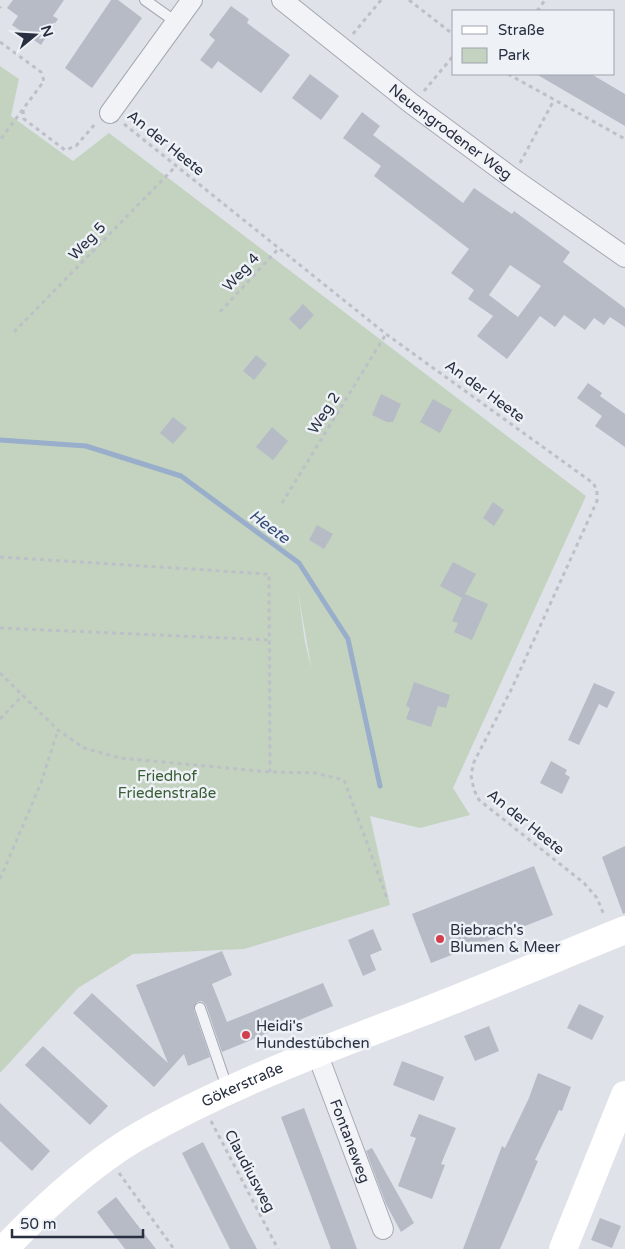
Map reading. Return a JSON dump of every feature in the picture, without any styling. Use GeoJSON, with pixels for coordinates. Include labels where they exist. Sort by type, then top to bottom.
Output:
{"type":"FeatureCollection","features":[{"type":"Feature","properties":{"kind":"main road","name":"Gökerstraße"},"geometry":{"type":"LineString","coordinates":[[4,1249],[54,1200],[109,1156],[136,1138],[202,1103],[317,1052],[618,933]]}},
{"type":"Feature","properties":{"kind":"main road"},"geometry":{"type":"LineString","coordinates":[[563,1249],[625,1096]]}},
{"type":"Feature","properties":{"kind":"street"},"geometry":{"type":"LineString","coordinates":[[110,113],[192,0]]}},
{"type":"Feature","properties":{"kind":"street","name":"Neuengrodener Weg"},"geometry":{"type":"LineString","coordinates":[[282,0],[412,104],[512,178],[625,256]]}},
{"type":"Feature","properties":{"kind":"street","name":"Fontaneweg"},"geometry":{"type":"LineString","coordinates":[[317,1052],[382,1229]]}},
{"type":"Feature","properties":{"kind":"lane"},"geometry":{"type":"LineString","coordinates":[[145,0],[176,22]]}},
{"type":"Feature","properties":{"kind":"lane"},"geometry":{"type":"LineString","coordinates":[[200,1008],[229,1091]]}},
{"type":"Feature","properties":{"kind":"path"},"geometry":{"type":"LineString","coordinates":[[342,47],[381,0]]}},
{"type":"Feature","properties":{"kind":"path"},"geometry":{"type":"LineString","coordinates":[[408,0],[452,33]]}},
{"type":"Feature","properties":{"kind":"path"},"geometry":{"type":"LineString","coordinates":[[0,42],[41,72],[44,81],[0,140]]}},
{"type":"Feature","properties":{"kind":"path"},"geometry":{"type":"LineString","coordinates":[[412,104],[452,57]]}},
{"type":"Feature","properties":{"kind":"path"},"geometry":{"type":"LineString","coordinates":[[510,75],[625,139]]}},
{"type":"Feature","properties":{"kind":"path"},"geometry":{"type":"LineString","coordinates":[[512,178],[554,100]]}},
{"type":"Feature","properties":{"kind":"path","name":"An der Heete"},"geometry":{"type":"LineString","coordinates":[[23,110],[24,119],[65,150],[76,146],[102,116],[110,113],[386,334],[593,483],[597,490],[597,501],[512,688],[474,762],[471,775],[474,790],[486,807],[571,871],[597,898],[618,933]]}},
{"type":"Feature","properties":{"kind":"path","name":"Weg 5"},"geometry":{"type":"LineString","coordinates":[[14,332],[176,166]]}},
{"type":"Feature","properties":{"kind":"path","name":"Weg 4"},"geometry":{"type":"LineString","coordinates":[[220,312],[279,248]]}},
{"type":"Feature","properties":{"kind":"path","name":"Weg 2"},"geometry":{"type":"LineString","coordinates":[[282,503],[386,334]]}},
{"type":"Feature","properties":{"kind":"path"},"geometry":{"type":"LineString","coordinates":[[0,557],[269,574],[270,772]]}},
{"type":"Feature","properties":{"kind":"path"},"geometry":{"type":"LineString","coordinates":[[0,628],[270,640]]}},
{"type":"Feature","properties":{"kind":"path"},"geometry":{"type":"LineString","coordinates":[[0,673],[58,730],[84,748],[120,758],[270,772],[315,773],[344,780],[386,898]]}},
{"type":"Feature","properties":{"kind":"path"},"geometry":{"type":"LineString","coordinates":[[0,719],[23,694]]}},
{"type":"Feature","properties":{"kind":"path"},"geometry":{"type":"LineString","coordinates":[[0,879],[41,782],[58,730]]}},
{"type":"Feature","properties":{"kind":"path","name":"Claudiusweg"},"geometry":{"type":"LineString","coordinates":[[202,1103],[278,1249]]}},
{"type":"Feature","properties":{"kind":"path"},"geometry":{"type":"LineString","coordinates":[[109,1156],[174,1249]]}},
{"type":"Feature","properties":{"kind":"green space","name":"Friedhof Friedenstraße"},"geometry":{"type":"Polygon","coordinates":[[[0,66],[19,79],[11,116],[73,161],[109,133],[586,496],[453,788],[470,815],[420,828],[370,816],[390,905],[244,949],[133,954],[78,988],[0,1073],[0,66]],[[298,592],[305,642],[311,667],[298,592]]]}},
{"type":"Feature","properties":{"kind":"building"},"geometry":{"type":"Polygon","coordinates":[[[13,0],[64,0],[53,16],[58,19],[41,45],[12,25],[18,16],[7,8],[13,0]]]}},
{"type":"Feature","properties":{"kind":"building"},"geometry":{"type":"Polygon","coordinates":[[[111,0],[118,0],[142,18],[92,88],[65,68],[111,0]]]}},
{"type":"Feature","properties":{"kind":"building"},"geometry":{"type":"Polygon","coordinates":[[[231,6],[249,19],[247,23],[290,55],[261,93],[218,61],[212,69],[200,60],[215,40],[209,35],[231,6]]]}},
{"type":"Feature","properties":{"kind":"building"},"geometry":{"type":"Polygon","coordinates":[[[310,74],[339,96],[321,120],[292,98],[310,74]]]}},
{"type":"Feature","properties":{"kind":"building"},"geometry":{"type":"Polygon","coordinates":[[[538,75],[593,75],[625,94],[625,126],[538,75]]]}},
{"type":"Feature","properties":{"kind":"building"},"geometry":{"type":"Polygon","coordinates":[[[362,112],[380,126],[373,135],[463,203],[474,188],[512,214],[514,211],[570,252],[563,262],[625,308],[625,327],[610,317],[604,325],[594,318],[585,330],[564,315],[555,327],[540,316],[507,359],[477,336],[493,316],[468,299],[474,290],[451,273],[469,249],[374,176],[381,166],[343,138],[362,112]],[[510,265],[489,295],[518,317],[541,286],[510,265]]]}},
{"type":"Feature","properties":{"kind":"building"},"geometry":{"type":"Polygon","coordinates":[[[303,304],[314,315],[300,330],[289,319],[303,304]]]}},
{"type":"Feature","properties":{"kind":"building"},"geometry":{"type":"Polygon","coordinates":[[[256,355],[267,364],[254,380],[243,371],[256,355]]]}},
{"type":"Feature","properties":{"kind":"building"},"geometry":{"type":"Polygon","coordinates":[[[588,383],[602,393],[600,396],[625,414],[625,447],[595,426],[602,416],[577,398],[588,383]]]}},
{"type":"Feature","properties":{"kind":"building"},"geometry":{"type":"Polygon","coordinates":[[[381,394],[401,404],[393,422],[387,422],[372,415],[381,394]]]}},
{"type":"Feature","properties":{"kind":"building"},"geometry":{"type":"Polygon","coordinates":[[[433,399],[452,410],[440,433],[420,422],[433,399]]]}},
{"type":"Feature","properties":{"kind":"building"},"geometry":{"type":"Polygon","coordinates":[[[173,417],[187,428],[173,444],[160,433],[173,417]]]}},
{"type":"Feature","properties":{"kind":"building"},"geometry":{"type":"Polygon","coordinates":[[[272,427],[288,441],[273,460],[256,447],[272,427]]]}},
{"type":"Feature","properties":{"kind":"building"},"geometry":{"type":"Polygon","coordinates":[[[493,502],[504,510],[494,526],[483,518],[493,502]]]}},
{"type":"Feature","properties":{"kind":"building"},"geometry":{"type":"Polygon","coordinates":[[[317,525],[333,534],[324,549],[309,540],[317,525]]]}},
{"type":"Feature","properties":{"kind":"building"},"geometry":{"type":"Polygon","coordinates":[[[453,562],[476,574],[465,594],[488,604],[472,640],[454,632],[458,623],[452,621],[462,598],[440,586],[453,562]]]}},
{"type":"Feature","properties":{"kind":"building"},"geometry":{"type":"Polygon","coordinates":[[[414,682],[450,695],[446,708],[438,706],[431,727],[406,719],[410,708],[406,706],[414,682]]]}},
{"type":"Feature","properties":{"kind":"building"},"geometry":{"type":"Polygon","coordinates":[[[594,683],[615,692],[607,708],[599,704],[579,745],[568,740],[594,683]]]}},
{"type":"Feature","properties":{"kind":"building"},"geometry":{"type":"Polygon","coordinates":[[[551,761],[567,770],[565,774],[570,777],[562,794],[540,783],[551,761]]]}},
{"type":"Feature","properties":{"kind":"building"},"geometry":{"type":"Polygon","coordinates":[[[625,846],[625,913],[623,914],[602,857],[625,846]]]}},
{"type":"Feature","properties":{"kind":"building"},"geometry":{"type":"Polygon","coordinates":[[[534,866],[553,915],[431,963],[412,914],[534,866]]]}},
{"type":"Feature","properties":{"kind":"building"},"geometry":{"type":"Polygon","coordinates":[[[373,929],[382,950],[370,955],[376,970],[363,976],[348,940],[373,929]]]}},
{"type":"Feature","properties":{"kind":"building"},"geometry":{"type":"Polygon","coordinates":[[[222,951],[232,975],[212,984],[227,1022],[323,983],[333,1006],[222,1052],[206,1005],[202,1001],[197,1002],[194,1010],[210,1057],[188,1066],[184,1054],[154,1087],[73,1013],[92,993],[168,1063],[136,985],[222,951]]]}},
{"type":"Feature","properties":{"kind":"building"},"geometry":{"type":"Polygon","coordinates":[[[579,1004],[604,1016],[592,1040],[567,1028],[579,1004]]]}},
{"type":"Feature","properties":{"kind":"building"},"geometry":{"type":"Polygon","coordinates":[[[489,1026],[499,1051],[475,1061],[464,1036],[489,1026]]]}},
{"type":"Feature","properties":{"kind":"building"},"geometry":{"type":"Polygon","coordinates":[[[43,1046],[108,1106],[90,1125],[25,1065],[43,1046]]]}},
{"type":"Feature","properties":{"kind":"building"},"geometry":{"type":"Polygon","coordinates":[[[402,1061],[444,1077],[434,1101],[393,1085],[402,1061]]]}},
{"type":"Feature","properties":{"kind":"building"},"geometry":{"type":"Polygon","coordinates":[[[538,1073],[571,1087],[562,1111],[559,1110],[535,1160],[538,1161],[500,1249],[463,1249],[502,1146],[505,1148],[529,1098],[538,1073]]]}},
{"type":"Feature","properties":{"kind":"building"},"geometry":{"type":"Polygon","coordinates":[[[0,1103],[50,1151],[32,1171],[0,1141],[0,1103]]]}},
{"type":"Feature","properties":{"kind":"building"},"geometry":{"type":"Polygon","coordinates":[[[304,1108],[357,1249],[331,1249],[281,1117],[304,1108]]]}},
{"type":"Feature","properties":{"kind":"building"},"geometry":{"type":"Polygon","coordinates":[[[419,1114],[456,1128],[441,1164],[445,1165],[432,1199],[398,1186],[416,1138],[410,1136],[419,1114]]]}},
{"type":"Feature","properties":{"kind":"building"},"geometry":{"type":"Polygon","coordinates":[[[203,1142],[257,1249],[230,1249],[182,1153],[203,1142]]]}},
{"type":"Feature","properties":{"kind":"building"},"geometry":{"type":"Polygon","coordinates":[[[372,1148],[414,1223],[401,1232],[386,1204],[366,1151],[372,1148]]]}},
{"type":"Feature","properties":{"kind":"building"},"geometry":{"type":"Polygon","coordinates":[[[116,1197],[156,1249],[125,1249],[97,1212],[116,1197]]]}},
{"type":"Feature","properties":{"kind":"building"},"geometry":{"type":"Polygon","coordinates":[[[600,1218],[621,1226],[612,1248],[591,1240],[600,1218]]]}},
{"type":"Feature","properties":{"kind":"waterway","name":"Heete"},"geometry":{"type":"LineString","coordinates":[[0,440],[86,446],[181,476],[299,563],[348,639],[380,786]]}},
{"type":"Feature","properties":{"kind":"place","name":"Biebrach's Blumen & Meer"},"geometry":{"type":"Point","coordinates":[440,939]}},
{"type":"Feature","properties":{"kind":"place","name":"Heidi's Hundestübchen"},"geometry":{"type":"Point","coordinates":[246,1035]}}]}
